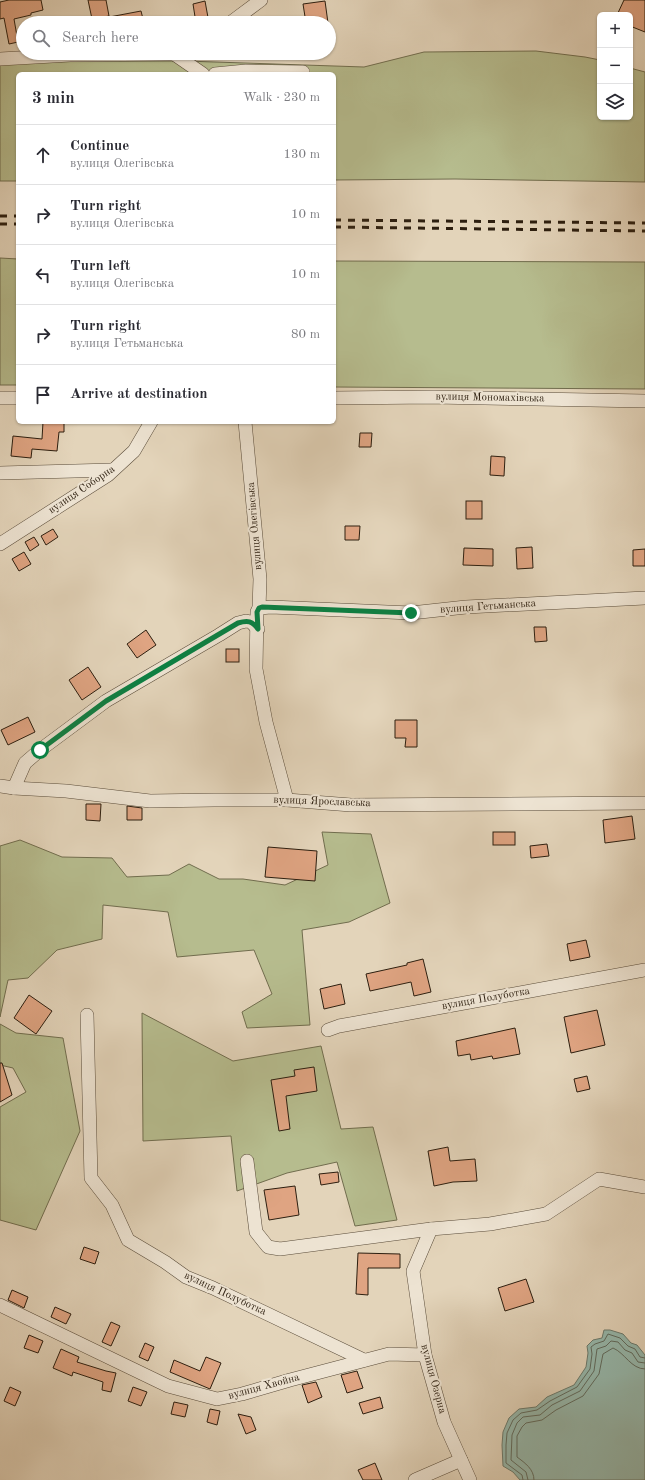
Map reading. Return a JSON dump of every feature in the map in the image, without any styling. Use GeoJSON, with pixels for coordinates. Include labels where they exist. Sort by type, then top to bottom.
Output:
{"type":"FeatureCollection","features":[{"type":"Feature","properties":{"kind":"street"},"geometry":{"type":"LineString","coordinates":[[240,16],[262,0]]}},
{"type":"Feature","properties":{"kind":"street"},"geometry":{"type":"LineString","coordinates":[[0,59],[16,58]]}},
{"type":"Feature","properties":{"kind":"street"},"geometry":{"type":"LineString","coordinates":[[184,60],[200,72]]}},
{"type":"Feature","properties":{"kind":"street"},"geometry":{"type":"LineString","coordinates":[[230,72],[246,70],[303,72]]}},
{"type":"Feature","properties":{"kind":"street","name":"вулиця Мономахівська"},"geometry":{"type":"LineString","coordinates":[[336,398],[434,397],[645,401]]}},
{"type":"Feature","properties":{"kind":"street"},"geometry":{"type":"LineString","coordinates":[[0,398],[16,398]]}},
{"type":"Feature","properties":{"kind":"street","name":"вулиця Соборна"},"geometry":{"type":"LineString","coordinates":[[0,544],[112,470],[134,451],[149,424]]}},
{"type":"Feature","properties":{"kind":"street","name":"вулиця Олегівська"},"geometry":{"type":"LineString","coordinates":[[245,424],[260,579],[259,608],[257,612],[258,629],[256,669],[266,722],[287,800]]}},
{"type":"Feature","properties":{"kind":"street"},"geometry":{"type":"LineString","coordinates":[[0,473],[112,470]]}},
{"type":"Feature","properties":{"kind":"street","name":"вулиця Гетьманська"},"geometry":{"type":"LineString","coordinates":[[259,608],[271,607],[411,613],[466,606],[645,598]]}},
{"type":"Feature","properties":{"kind":"street"},"geometry":{"type":"LineString","coordinates":[[14,788],[25,763],[40,750],[106,701],[238,623],[246,621],[251,622],[258,629]]}},
{"type":"Feature","properties":{"kind":"street","name":"вулиця Ярославська"},"geometry":{"type":"LineString","coordinates":[[0,786],[66,791],[150,801],[287,800],[351,805],[645,803]]}},
{"type":"Feature","properties":{"kind":"street","name":"вулиця Полуботка"},"geometry":{"type":"LineString","coordinates":[[328,1030],[346,1025],[645,970]]}},
{"type":"Feature","properties":{"kind":"street","name":"вулиця Полуботка"},"geometry":{"type":"LineString","coordinates":[[87,1015],[91,1178],[112,1205],[128,1240],[165,1262],[186,1277],[213,1288],[364,1360]]}},
{"type":"Feature","properties":{"kind":"street"},"geometry":{"type":"LineString","coordinates":[[247,1161],[256,1232],[268,1247],[280,1249],[431,1229],[490,1224],[546,1214],[599,1179],[645,1187]]}},
{"type":"Feature","properties":{"kind":"street","name":"вулиця Озерна"},"geometry":{"type":"LineString","coordinates":[[431,1229],[412,1270],[425,1355],[444,1422],[470,1480]]}},
{"type":"Feature","properties":{"kind":"street","name":"вулиця Хвойна"},"geometry":{"type":"LineString","coordinates":[[0,1305],[168,1386],[218,1399],[242,1394],[389,1354],[425,1355]]}},
{"type":"Feature","properties":{"kind":"street"},"geometry":{"type":"LineString","coordinates":[[415,1480],[460,1460]]}},
{"type":"Feature","properties":{"kind":"green space"},"geometry":{"type":"Polygon","coordinates":[[[536,51],[597,59],[597,120],[633,120],[633,69],[645,72],[645,182],[455,179],[336,180],[336,72],[16,72],[16,181],[0,181],[0,65],[22,60],[185,61],[364,67],[424,52],[536,51]]]}},
{"type":"Feature","properties":{"kind":"green space"},"geometry":{"type":"Polygon","coordinates":[[[0,258],[16,259],[16,385],[0,385],[0,258]]]}},
{"type":"Feature","properties":{"kind":"green space"},"geometry":{"type":"Polygon","coordinates":[[[336,261],[645,262],[645,389],[336,387],[336,261]]]}},
{"type":"Feature","properties":{"kind":"green space"},"geometry":{"type":"Polygon","coordinates":[[[322,832],[371,834],[390,903],[349,922],[302,930],[310,1025],[247,1028],[242,1012],[272,994],[254,950],[177,957],[168,912],[103,905],[102,939],[57,950],[28,978],[8,980],[0,1017],[0,846],[20,840],[62,857],[112,858],[127,877],[169,875],[189,864],[219,879],[243,879],[285,885],[328,865],[322,832]]]}},
{"type":"Feature","properties":{"kind":"green space"},"geometry":{"type":"Polygon","coordinates":[[[142,1013],[233,1061],[321,1046],[341,1129],[373,1127],[397,1220],[355,1226],[337,1162],[287,1173],[237,1191],[231,1136],[143,1141],[142,1013]]]}},
{"type":"Feature","properties":{"kind":"green space"},"geometry":{"type":"Polygon","coordinates":[[[0,1024],[16,1033],[63,1038],[80,1131],[36,1230],[0,1220],[0,1107],[26,1092],[13,1068],[0,1065],[0,1024]]]}},
{"type":"Feature","properties":{"kind":"water"},"geometry":{"type":"Polygon","coordinates":[[[604,1330],[610,1330],[623,1334],[631,1343],[637,1345],[645,1355],[645,1480],[520,1480],[513,1472],[503,1466],[503,1432],[509,1418],[519,1409],[536,1407],[547,1397],[574,1385],[586,1367],[588,1353],[587,1346],[593,1340],[602,1338],[604,1330]]]}},
{"type":"Feature","properties":{"kind":"building"},"geometry":{"type":"Polygon","coordinates":[[[9,0],[41,0],[43,10],[31,13],[31,15],[27,16],[16,16],[16,19],[14,19],[16,42],[9,44],[4,18],[0,19],[0,2],[9,0]]]}},
{"type":"Feature","properties":{"kind":"building"},"geometry":{"type":"Polygon","coordinates":[[[88,0],[106,0],[109,16],[91,16],[88,0]]]}},
{"type":"Feature","properties":{"kind":"building"},"geometry":{"type":"Polygon","coordinates":[[[624,0],[645,0],[645,32],[633,27],[633,12],[618,12],[624,0]]]}},
{"type":"Feature","properties":{"kind":"building"},"geometry":{"type":"Polygon","coordinates":[[[205,1],[208,16],[195,16],[193,4],[205,1]]]}},
{"type":"Feature","properties":{"kind":"building"},"geometry":{"type":"Polygon","coordinates":[[[325,1],[327,16],[305,16],[303,4],[325,1]]]}},
{"type":"Feature","properties":{"kind":"building"},"geometry":{"type":"Polygon","coordinates":[[[141,11],[142,16],[115,16],[141,11]]]}},
{"type":"Feature","properties":{"kind":"building"},"geometry":{"type":"Polygon","coordinates":[[[43,424],[64,424],[64,432],[59,432],[57,451],[32,449],[31,458],[11,456],[13,436],[42,439],[43,424]]]}},
{"type":"Feature","properties":{"kind":"building"},"geometry":{"type":"Polygon","coordinates":[[[360,433],[372,433],[371,447],[359,447],[360,433]]]}},
{"type":"Feature","properties":{"kind":"building"},"geometry":{"type":"Polygon","coordinates":[[[491,456],[505,457],[504,476],[490,475],[491,456]]]}},
{"type":"Feature","properties":{"kind":"building"},"geometry":{"type":"Polygon","coordinates":[[[466,501],[482,501],[482,519],[466,519],[466,501]]]}},
{"type":"Feature","properties":{"kind":"building"},"geometry":{"type":"Polygon","coordinates":[[[345,526],[360,526],[359,540],[345,540],[345,526]]]}},
{"type":"Feature","properties":{"kind":"building"},"geometry":{"type":"Polygon","coordinates":[[[53,529],[58,537],[46,545],[41,536],[53,529]]]}},
{"type":"Feature","properties":{"kind":"building"},"geometry":{"type":"Polygon","coordinates":[[[34,537],[39,545],[30,551],[25,542],[34,537]]]}},
{"type":"Feature","properties":{"kind":"building"},"geometry":{"type":"Polygon","coordinates":[[[532,547],[533,568],[517,569],[516,548],[532,547]]]}},
{"type":"Feature","properties":{"kind":"building"},"geometry":{"type":"Polygon","coordinates":[[[464,548],[493,549],[493,566],[463,565],[464,548]]]}},
{"type":"Feature","properties":{"kind":"building"},"geometry":{"type":"Polygon","coordinates":[[[645,549],[645,566],[633,566],[633,550],[645,549]]]}},
{"type":"Feature","properties":{"kind":"building"},"geometry":{"type":"Polygon","coordinates":[[[24,552],[31,564],[19,571],[12,559],[24,552]]]}},
{"type":"Feature","properties":{"kind":"building"},"geometry":{"type":"Polygon","coordinates":[[[534,627],[546,627],[547,641],[535,642],[534,627]]]}},
{"type":"Feature","properties":{"kind":"building"},"geometry":{"type":"Polygon","coordinates":[[[146,630],[156,645],[137,658],[127,644],[146,630]]]}},
{"type":"Feature","properties":{"kind":"building"},"geometry":{"type":"Polygon","coordinates":[[[226,649],[239,649],[239,662],[226,662],[226,649]]]}},
{"type":"Feature","properties":{"kind":"building"},"geometry":{"type":"Polygon","coordinates":[[[88,667],[101,687],[82,700],[69,680],[88,667]]]}},
{"type":"Feature","properties":{"kind":"building"},"geometry":{"type":"Polygon","coordinates":[[[28,717],[35,732],[8,745],[1,730],[28,717]]]}},
{"type":"Feature","properties":{"kind":"building"},"geometry":{"type":"Polygon","coordinates":[[[395,720],[417,720],[417,747],[405,747],[406,738],[395,738],[395,720]]]}},
{"type":"Feature","properties":{"kind":"building"},"geometry":{"type":"Polygon","coordinates":[[[86,804],[101,804],[100,821],[86,820],[86,804]]]}},
{"type":"Feature","properties":{"kind":"building"},"geometry":{"type":"Polygon","coordinates":[[[127,806],[142,808],[142,820],[127,820],[127,806]]]}},
{"type":"Feature","properties":{"kind":"building"},"geometry":{"type":"Polygon","coordinates":[[[632,816],[635,839],[605,843],[603,820],[632,816]]]}},
{"type":"Feature","properties":{"kind":"building"},"geometry":{"type":"Polygon","coordinates":[[[493,832],[515,832],[515,845],[493,845],[493,832]]]}},
{"type":"Feature","properties":{"kind":"building"},"geometry":{"type":"Polygon","coordinates":[[[547,844],[549,856],[531,858],[530,846],[547,844]]]}},
{"type":"Feature","properties":{"kind":"building"},"geometry":{"type":"Polygon","coordinates":[[[268,847],[317,851],[315,881],[265,877],[268,847]]]}},
{"type":"Feature","properties":{"kind":"building"},"geometry":{"type":"Polygon","coordinates":[[[586,940],[590,957],[570,961],[567,944],[586,940]]]}},
{"type":"Feature","properties":{"kind":"building"},"geometry":{"type":"Polygon","coordinates":[[[423,959],[431,992],[414,996],[411,982],[370,991],[366,974],[407,965],[407,963],[423,959]]]}},
{"type":"Feature","properties":{"kind":"building"},"geometry":{"type":"Polygon","coordinates":[[[341,984],[345,1004],[324,1009],[320,989],[341,984]]]}},
{"type":"Feature","properties":{"kind":"building"},"geometry":{"type":"Polygon","coordinates":[[[29,995],[52,1011],[36,1034],[14,1018],[29,995]]]}},
{"type":"Feature","properties":{"kind":"building"},"geometry":{"type":"Polygon","coordinates":[[[597,1010],[605,1045],[571,1053],[564,1017],[597,1010]]]}},
{"type":"Feature","properties":{"kind":"building"},"geometry":{"type":"Polygon","coordinates":[[[515,1028],[520,1054],[493,1059],[492,1056],[471,1060],[470,1054],[458,1056],[456,1041],[515,1028]]]}},
{"type":"Feature","properties":{"kind":"building"},"geometry":{"type":"Polygon","coordinates":[[[0,1063],[2,1063],[12,1095],[0,1102],[0,1063]]]}},
{"type":"Feature","properties":{"kind":"building"},"geometry":{"type":"Polygon","coordinates":[[[314,1067],[317,1091],[286,1096],[290,1129],[279,1131],[271,1080],[295,1076],[294,1070],[314,1067]]]}},
{"type":"Feature","properties":{"kind":"building"},"geometry":{"type":"Polygon","coordinates":[[[587,1076],[590,1089],[577,1092],[574,1079],[587,1076]]]}},
{"type":"Feature","properties":{"kind":"building"},"geometry":{"type":"Polygon","coordinates":[[[448,1147],[450,1161],[475,1159],[477,1181],[453,1182],[434,1186],[428,1151],[448,1147]]]}},
{"type":"Feature","properties":{"kind":"building"},"geometry":{"type":"Polygon","coordinates":[[[338,1172],[339,1182],[321,1185],[319,1174],[338,1172]]]}},
{"type":"Feature","properties":{"kind":"building"},"geometry":{"type":"Polygon","coordinates":[[[295,1186],[299,1215],[269,1220],[264,1190],[295,1186]]]}},
{"type":"Feature","properties":{"kind":"building"},"geometry":{"type":"Polygon","coordinates":[[[84,1247],[99,1252],[95,1264],[80,1259],[84,1247]]]}},
{"type":"Feature","properties":{"kind":"building"},"geometry":{"type":"Polygon","coordinates":[[[358,1253],[400,1254],[400,1268],[368,1268],[368,1295],[356,1294],[358,1253]]]}},
{"type":"Feature","properties":{"kind":"building"},"geometry":{"type":"Polygon","coordinates":[[[526,1279],[534,1302],[505,1311],[498,1288],[526,1279]]]}},
{"type":"Feature","properties":{"kind":"building"},"geometry":{"type":"Polygon","coordinates":[[[12,1290],[28,1297],[24,1308],[8,1300],[12,1290]]]}},
{"type":"Feature","properties":{"kind":"building"},"geometry":{"type":"Polygon","coordinates":[[[55,1307],[71,1314],[66,1324],[51,1317],[55,1307]]]}},
{"type":"Feature","properties":{"kind":"building"},"geometry":{"type":"Polygon","coordinates":[[[111,1322],[120,1326],[111,1346],[102,1342],[111,1322]]]}},
{"type":"Feature","properties":{"kind":"building"},"geometry":{"type":"Polygon","coordinates":[[[29,1335],[43,1341],[38,1353],[24,1348],[29,1335]]]}},
{"type":"Feature","properties":{"kind":"building"},"geometry":{"type":"Polygon","coordinates":[[[145,1343],[154,1347],[148,1361],[139,1357],[145,1343]]]}},
{"type":"Feature","properties":{"kind":"building"},"geometry":{"type":"Polygon","coordinates":[[[61,1349],[79,1357],[77,1362],[116,1373],[111,1392],[102,1390],[103,1382],[73,1372],[72,1376],[53,1368],[61,1349]]]}},
{"type":"Feature","properties":{"kind":"building"},"geometry":{"type":"Polygon","coordinates":[[[206,1357],[221,1363],[210,1389],[170,1372],[174,1360],[200,1371],[206,1357]]]}},
{"type":"Feature","properties":{"kind":"building"},"geometry":{"type":"Polygon","coordinates":[[[357,1371],[363,1388],[347,1393],[341,1375],[357,1371]]]}},
{"type":"Feature","properties":{"kind":"building"},"geometry":{"type":"Polygon","coordinates":[[[316,1382],[322,1397],[308,1403],[302,1385],[316,1382]]]}},
{"type":"Feature","properties":{"kind":"building"},"geometry":{"type":"Polygon","coordinates":[[[10,1387],[21,1392],[15,1406],[4,1401],[10,1387]]]}},
{"type":"Feature","properties":{"kind":"building"},"geometry":{"type":"Polygon","coordinates":[[[133,1387],[147,1392],[141,1406],[128,1401],[133,1387]]]}},
{"type":"Feature","properties":{"kind":"building"},"geometry":{"type":"Polygon","coordinates":[[[380,1397],[383,1408],[363,1414],[359,1403],[380,1397]]]}},
{"type":"Feature","properties":{"kind":"building"},"geometry":{"type":"Polygon","coordinates":[[[174,1402],[188,1405],[185,1417],[171,1414],[174,1402]]]}},
{"type":"Feature","properties":{"kind":"building"},"geometry":{"type":"Polygon","coordinates":[[[210,1409],[220,1411],[217,1425],[207,1422],[210,1409]]]}},
{"type":"Feature","properties":{"kind":"building"},"geometry":{"type":"Polygon","coordinates":[[[238,1414],[251,1417],[256,1430],[246,1434],[238,1414]]]}},
{"type":"Feature","properties":{"kind":"building"},"geometry":{"type":"Polygon","coordinates":[[[375,1463],[382,1480],[363,1480],[358,1470],[375,1463]]]}},
{"type":"Feature","properties":{"kind":"railway"},"geometry":{"type":"LineString","coordinates":[[0,216],[16,216]]}},
{"type":"Feature","properties":{"kind":"railway"},"geometry":{"type":"LineString","coordinates":[[336,220],[645,223]]}},
{"type":"Feature","properties":{"kind":"railway"},"geometry":{"type":"LineString","coordinates":[[0,224],[16,224]]}},
{"type":"Feature","properties":{"kind":"railway"},"geometry":{"type":"LineString","coordinates":[[336,227],[645,231]]}},
{"type":"Feature","properties":{"kind":"route"},"geometry":{"type":"LineString","coordinates":[[40,750],[106,701],[238,623],[246,621],[251,622],[258,629],[257,612],[259,608],[271,607],[411,613]]}}]}
